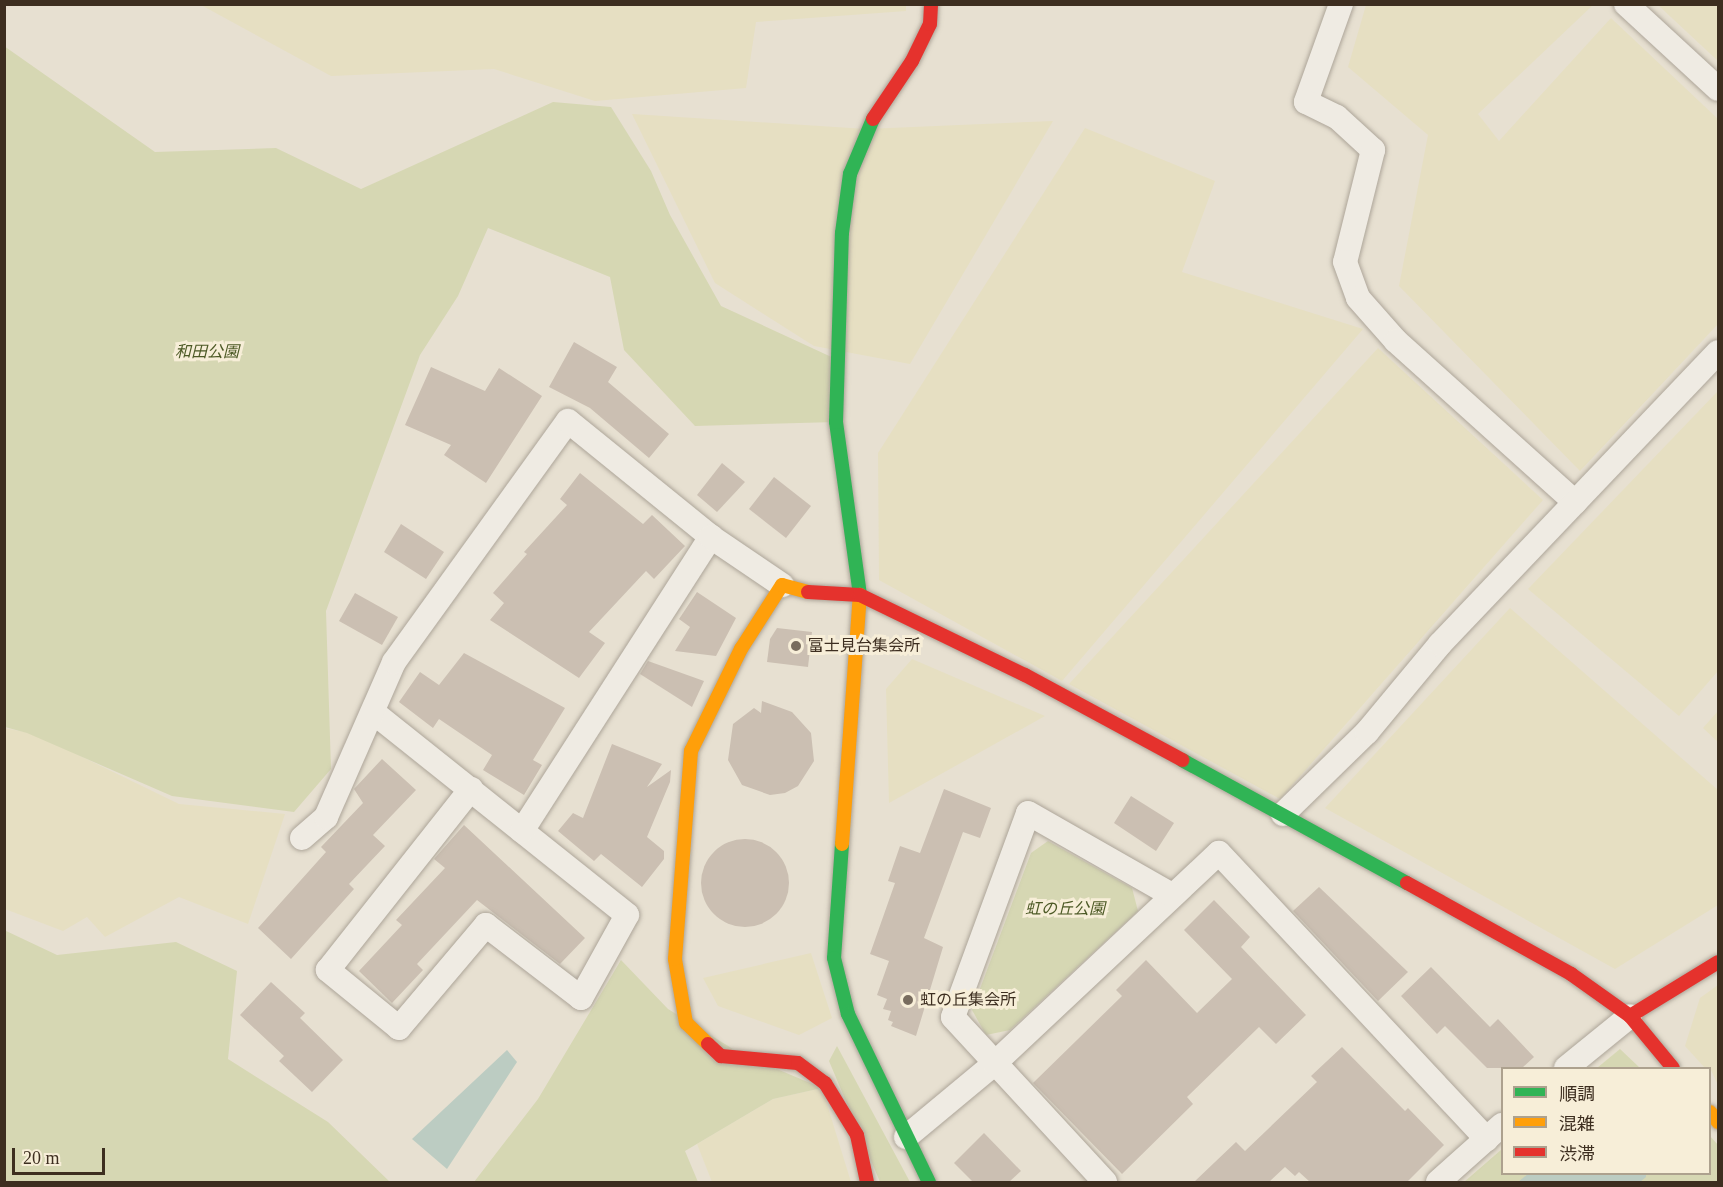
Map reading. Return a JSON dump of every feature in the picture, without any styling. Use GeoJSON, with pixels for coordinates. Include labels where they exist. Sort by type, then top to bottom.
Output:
{"type":"FeatureCollection","features":[{"type":"Feature","properties":{"kind":"street"},"geometry":{"type":"LineString","coordinates":[[929,1182],[848,1014],[834,958],[860,595],[836,422],[842,233],[850,174],[866,129],[912,61],[930,24],[931,4]]}},
{"type":"Feature","properties":{"kind":"street"},"geometry":{"type":"LineString","coordinates":[[1341,4],[1306,102],[1337,117],[1373,150],[1345,262],[1358,298],[1396,341],[1575,502]]}},
{"type":"Feature","properties":{"kind":"street"},"geometry":{"type":"LineString","coordinates":[[1626,4],[1719,89]]}},
{"type":"Feature","properties":{"kind":"street"},"geometry":{"type":"LineString","coordinates":[[1283,814],[1367,732],[1440,644],[1575,502],[1652,426],[1719,352]]}},
{"type":"Feature","properties":{"kind":"street"},"geometry":{"type":"LineString","coordinates":[[302,838],[326,817],[394,662],[568,421],[711,537],[782,585],[800,592],[860,595],[1025,675],[1283,814],[1571,974],[1629,1016],[1672,1067]]}},
{"type":"Feature","properties":{"kind":"street"},"geometry":{"type":"LineString","coordinates":[[522,831],[711,537]]}},
{"type":"Feature","properties":{"kind":"street"},"geometry":{"type":"LineString","coordinates":[[782,585],[741,649],[691,751],[675,959],[686,1023],[721,1056],[798,1063],[825,1083],[857,1135],[867,1182]]}},
{"type":"Feature","properties":{"kind":"street"},"geometry":{"type":"LineString","coordinates":[[373,712],[471,789],[627,915],[581,998],[486,925],[399,1028],[328,970],[471,789]]}},
{"type":"Feature","properties":{"kind":"street"},"geometry":{"type":"LineString","coordinates":[[1106,1182],[953,1017],[1028,813],[1172,895]]}},
{"type":"Feature","properties":{"kind":"street"},"geometry":{"type":"LineString","coordinates":[[906,1137],[995,1063],[1219,853],[1495,1132],[1438,1182]]}},
{"type":"Feature","properties":{"kind":"street"},"geometry":{"type":"LineString","coordinates":[[1567,1067],[1629,1016],[1719,962]]}},
{"type":"Feature","properties":{"kind":"shaded area"},"geometry":{"type":"Polygon","coordinates":[[[201,5],[906,5],[906,11],[756,22],[746,88],[595,101],[494,69],[331,76],[201,5]]]}},
{"type":"Feature","properties":{"kind":"shaded area"},"geometry":{"type":"Polygon","coordinates":[[[1366,5],[1593,5],[1478,114],[1499,141],[1611,18],[1718,119],[1718,324],[1580,471],[1399,286],[1428,135],[1348,67],[1366,5]]]}},
{"type":"Feature","properties":{"kind":"shaded area"},"geometry":{"type":"Polygon","coordinates":[[[1658,5],[1718,5],[1718,61],[1658,5]]]}},
{"type":"Feature","properties":{"kind":"shaded area"},"geometry":{"type":"Polygon","coordinates":[[[632,114],[866,129],[1053,121],[910,364],[814,346],[715,283],[632,114]]]}},
{"type":"Feature","properties":{"kind":"shaded area"},"geometry":{"type":"Polygon","coordinates":[[[1085,128],[1215,181],[1182,272],[1363,329],[1062,681],[879,580],[878,453],[1085,128]]]}},
{"type":"Feature","properties":{"kind":"shaded area"},"geometry":{"type":"Polygon","coordinates":[[[1378,348],[1543,500],[1280,799],[1069,684],[1378,348]]]}},
{"type":"Feature","properties":{"kind":"shaded area"},"geometry":{"type":"Polygon","coordinates":[[[1718,391],[1718,671],[1679,716],[1528,589],[1718,391]]]}},
{"type":"Feature","properties":{"kind":"shaded area"},"geometry":{"type":"Polygon","coordinates":[[[1510,608],[1718,790],[1718,905],[1615,969],[1325,808],[1510,608]]]}},
{"type":"Feature","properties":{"kind":"shaded area"},"geometry":{"type":"Polygon","coordinates":[[[912,659],[1045,716],[889,803],[886,689],[912,659]]]}},
{"type":"Feature","properties":{"kind":"shaded area"},"geometry":{"type":"Polygon","coordinates":[[[1718,711],[1718,742],[1703,728],[1718,711]]]}},
{"type":"Feature","properties":{"kind":"shaded area"},"geometry":{"type":"Polygon","coordinates":[[[4,728],[35,734],[179,804],[285,814],[248,924],[179,897],[105,937],[87,917],[63,931],[5,909],[4,728]]]}},
{"type":"Feature","properties":{"kind":"shaded area"},"geometry":{"type":"Polygon","coordinates":[[[811,953],[832,1018],[799,1035],[718,1006],[703,978],[811,953]]]}},
{"type":"Feature","properties":{"kind":"shaded area"},"geometry":{"type":"Polygon","coordinates":[[[1718,985],[1718,1085],[1711,1067],[1704,1067],[1685,1046],[1700,998],[1718,985]]]}},
{"type":"Feature","properties":{"kind":"shaded area"},"geometry":{"type":"Polygon","coordinates":[[[507,1050],[517,1062],[447,1169],[412,1139],[507,1050]]]}},
{"type":"Feature","properties":{"kind":"shaded area"},"geometry":{"type":"Polygon","coordinates":[[[822,1088],[851,1182],[712,1182],[697,1144],[773,1099],[822,1088]]]}},
{"type":"Feature","properties":{"kind":"shaded area"},"geometry":{"type":"Polygon","coordinates":[[[1527,1175],[1646,1175],[1640,1182],[1518,1182],[1527,1175]]]}},
{"type":"Feature","properties":{"kind":"green space","name":"和田公園"},"geometry":{"type":"Polygon","coordinates":[[[4,46],[155,152],[276,148],[361,189],[553,102],[611,107],[651,171],[670,215],[721,306],[838,360],[836,422],[695,426],[624,350],[610,277],[488,228],[458,296],[420,355],[326,611],[331,769],[294,812],[172,796],[27,733],[5,727],[4,46]]]}},
{"type":"Feature","properties":{"kind":"green space","name":"虹の丘公園"},"geometry":{"type":"Polygon","coordinates":[[[1048,841],[1132,888],[1138,911],[1010,1030],[986,1035],[972,1010],[1031,853],[1048,841]]]}},
{"type":"Feature","properties":{"kind":"green space"},"geometry":{"type":"Polygon","coordinates":[[[4,930],[57,955],[176,942],[237,971],[228,1059],[328,1122],[390,1182],[5,1182],[4,930]]]}},
{"type":"Feature","properties":{"kind":"green space"},"geometry":{"type":"Polygon","coordinates":[[[621,960],[668,1009],[741,1054],[822,1088],[773,1099],[685,1151],[698,1182],[474,1182],[538,1099],[621,960]]]}},
{"type":"Feature","properties":{"kind":"green space"},"geometry":{"type":"Polygon","coordinates":[[[837,1046],[910,1182],[880,1182],[829,1061],[837,1046]]]}},
{"type":"Feature","properties":{"kind":"green space"},"geometry":{"type":"Polygon","coordinates":[[[1620,1049],[1639,1067],[1598,1067],[1620,1049]]]}},
{"type":"Feature","properties":{"kind":"green space"},"geometry":{"type":"Polygon","coordinates":[[[1711,1137],[1718,1145],[1718,1182],[1464,1182],[1501,1150],[1501,1175],[1711,1175],[1711,1137]]]}},
{"type":"Feature","properties":{"kind":"building"},"geometry":{"type":"Polygon","coordinates":[[[574,342],[617,367],[608,382],[669,434],[649,458],[590,408],[549,387],[574,342]]]}},
{"type":"Feature","properties":{"kind":"building"},"geometry":{"type":"Polygon","coordinates":[[[431,367],[485,391],[499,368],[542,396],[486,483],[444,455],[451,445],[405,425],[431,367]]]}},
{"type":"Feature","properties":{"kind":"building"},"geometry":{"type":"Polygon","coordinates":[[[722,463],[745,482],[717,512],[697,495],[722,463]]]}},
{"type":"Feature","properties":{"kind":"building"},"geometry":{"type":"Polygon","coordinates":[[[580,473],[643,524],[652,515],[685,546],[654,579],[646,571],[589,632],[605,643],[579,678],[490,620],[504,603],[493,593],[527,554],[524,552],[567,505],[560,499],[580,473]]]}},
{"type":"Feature","properties":{"kind":"building"},"geometry":{"type":"Polygon","coordinates":[[[774,477],[811,506],[786,538],[749,509],[774,477]]]}},
{"type":"Feature","properties":{"kind":"building"},"geometry":{"type":"Polygon","coordinates":[[[401,524],[444,552],[426,579],[384,552],[401,524]]]}},
{"type":"Feature","properties":{"kind":"building"},"geometry":{"type":"Polygon","coordinates":[[[697,592],[736,618],[716,656],[675,651],[690,627],[679,619],[697,592]]]}},
{"type":"Feature","properties":{"kind":"building"},"geometry":{"type":"Polygon","coordinates":[[[355,593],[398,617],[382,645],[339,621],[355,593]]]}},
{"type":"Feature","properties":{"kind":"building"},"geometry":{"type":"Polygon","coordinates":[[[777,628],[812,632],[808,667],[767,662],[770,639],[777,628]]]}},
{"type":"Feature","properties":{"kind":"building"},"geometry":{"type":"Polygon","coordinates":[[[464,653],[565,708],[533,760],[542,765],[524,795],[483,770],[492,755],[439,719],[433,728],[399,702],[420,672],[439,685],[464,653]]]}},
{"type":"Feature","properties":{"kind":"building"},"geometry":{"type":"Polygon","coordinates":[[[648,661],[704,681],[692,707],[640,674],[648,661]]]}},
{"type":"Feature","properties":{"kind":"building"},"geometry":{"type":"Polygon","coordinates":[[[762,701],[792,712],[811,733],[814,761],[798,786],[785,793],[770,795],[742,785],[728,760],[733,724],[754,708],[761,713],[762,701]]]}},
{"type":"Feature","properties":{"kind":"building"},"geometry":{"type":"Polygon","coordinates":[[[612,744],[662,764],[647,787],[671,770],[670,782],[647,837],[664,851],[664,859],[642,887],[601,854],[594,861],[558,831],[573,813],[583,818],[612,744]]]}},
{"type":"Feature","properties":{"kind":"building"},"geometry":{"type":"Polygon","coordinates":[[[382,759],[416,790],[373,835],[385,846],[349,884],[354,889],[291,959],[258,928],[326,852],[321,847],[363,803],[354,789],[382,759]]]}},
{"type":"Feature","properties":{"kind":"building"},"geometry":{"type":"Polygon","coordinates":[[[944,789],[991,808],[980,838],[963,832],[924,938],[943,947],[916,1036],[891,1026],[893,1022],[888,1020],[891,1011],[883,1009],[887,999],[877,995],[889,961],[870,954],[895,883],[888,881],[900,846],[920,853],[944,789]]]}},
{"type":"Feature","properties":{"kind":"building"},"geometry":{"type":"Polygon","coordinates":[[[1131,796],[1174,823],[1156,851],[1114,823],[1131,796]]]}},
{"type":"Feature","properties":{"kind":"building"},"geometry":{"type":"Polygon","coordinates":[[[464,825],[585,938],[560,964],[477,900],[417,964],[423,970],[392,1003],[359,971],[402,925],[396,920],[445,868],[434,859],[464,825]]]}},
{"type":"Feature","properties":{"kind":"building"},"geometry":{"type":"Polygon","coordinates":[[[745,839],[762,842],[776,852],[786,866],[789,883],[786,900],[776,914],[762,924],[745,927],[728,924],[714,914],[704,900],[701,883],[704,866],[714,852],[728,842],[745,839]]]}},
{"type":"Feature","properties":{"kind":"building"},"geometry":{"type":"Polygon","coordinates":[[[1319,887],[1408,972],[1378,1001],[1293,911],[1319,887]]]}},
{"type":"Feature","properties":{"kind":"building"},"geometry":{"type":"Polygon","coordinates":[[[1214,900],[1250,937],[1241,947],[1306,1015],[1276,1044],[1259,1027],[1187,1097],[1193,1104],[1122,1174],[1033,1083],[1122,996],[1116,990],[1146,960],[1197,1013],[1232,979],[1184,930],[1214,900]]]}},
{"type":"Feature","properties":{"kind":"building"},"geometry":{"type":"Polygon","coordinates":[[[1431,967],[1490,1027],[1498,1019],[1534,1057],[1523,1067],[1487,1068],[1445,1026],[1437,1034],[1401,996],[1431,967]]]}},
{"type":"Feature","properties":{"kind":"building"},"geometry":{"type":"Polygon","coordinates":[[[271,982],[305,1013],[300,1018],[343,1060],[312,1092],[279,1061],[284,1056],[240,1015],[271,982]]]}},
{"type":"Feature","properties":{"kind":"building"},"geometry":{"type":"Polygon","coordinates":[[[1342,1047],[1405,1111],[1408,1108],[1444,1145],[1407,1182],[1310,1182],[1299,1172],[1295,1176],[1285,1167],[1269,1182],[1194,1182],[1236,1142],[1245,1151],[1317,1082],[1311,1076],[1342,1047]]]}},
{"type":"Feature","properties":{"kind":"building"},"geometry":{"type":"Polygon","coordinates":[[[984,1133],[1021,1171],[1009,1182],[973,1182],[954,1163],[984,1133]]]}},
{"type":"Feature","properties":{"kind":"traffic: fast"},"geometry":{"type":"LineString","coordinates":[[860,595],[836,422],[842,233],[850,174],[873,119]]}},
{"type":"Feature","properties":{"kind":"traffic: fast"},"geometry":{"type":"LineString","coordinates":[[1182,760],[1407,883]]}},
{"type":"Feature","properties":{"kind":"traffic: fast"},"geometry":{"type":"LineString","coordinates":[[842,844],[834,958],[848,1014],[929,1182]]}},
{"type":"Feature","properties":{"kind":"traffic: slow"},"geometry":{"type":"LineString","coordinates":[[708,1044],[686,1023],[675,959],[691,751],[741,649],[782,585],[808,592]]}},
{"type":"Feature","properties":{"kind":"traffic: slow"},"geometry":{"type":"LineString","coordinates":[[842,844],[860,595]]}},
{"type":"Feature","properties":{"kind":"traffic: slow"},"geometry":{"type":"LineString","coordinates":[[1711,1113],[1718,1122]]}},
{"type":"Feature","properties":{"kind":"traffic: jam"},"geometry":{"type":"LineString","coordinates":[[873,119],[912,61],[930,24],[931,4]]}},
{"type":"Feature","properties":{"kind":"traffic: jam"},"geometry":{"type":"LineString","coordinates":[[808,592],[860,595],[1025,675],[1182,760]]}},
{"type":"Feature","properties":{"kind":"traffic: jam"},"geometry":{"type":"LineString","coordinates":[[1407,883],[1571,974],[1630,1016],[1672,1067]]}},
{"type":"Feature","properties":{"kind":"traffic: jam"},"geometry":{"type":"LineString","coordinates":[[1630,1016],[1718,962]]}},
{"type":"Feature","properties":{"kind":"traffic: jam"},"geometry":{"type":"LineString","coordinates":[[708,1044],[721,1056],[798,1063],[825,1083],[857,1135],[867,1182]]}},
{"type":"Feature","properties":{"kind":"place","name":"富士見台集会所"},"geometry":{"type":"Point","coordinates":[796,646]}},
{"type":"Feature","properties":{"kind":"place","name":"虹の丘集会所"},"geometry":{"type":"Point","coordinates":[908,1000]}}]}
